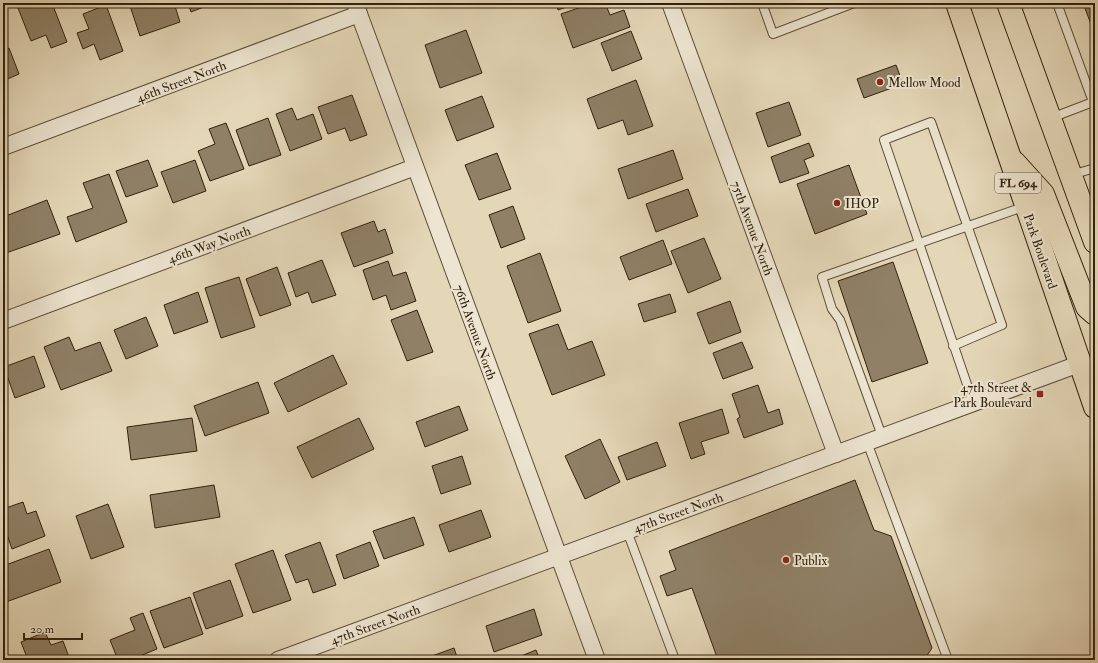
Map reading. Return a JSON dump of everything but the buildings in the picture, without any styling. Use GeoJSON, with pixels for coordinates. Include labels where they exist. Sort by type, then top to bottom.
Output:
{"type":"FeatureCollection","features":[{"type":"Feature","properties":{"kind":"main road","name":"Park Boulevard"},"geometry":{"type":"LineString","coordinates":[[957,3],[1026,206],[1087,370],[1095,408]]}},
{"type":"Feature","properties":{"kind":"main road"},"geometry":{"type":"LineString","coordinates":[[1008,3],[1071,175],[1091,220],[1095,242]]}},
{"type":"Feature","properties":{"kind":"main road"},"geometry":{"type":"LineString","coordinates":[[1008,155],[1043,194],[1087,307],[1095,314]]}},
{"type":"Feature","properties":{"kind":"street","name":"75th Avenue North"},"geometry":{"type":"LineString","coordinates":[[670,3],[836,454]]}},
{"type":"Feature","properties":{"kind":"street","name":"46th Street North"},"geometry":{"type":"LineString","coordinates":[[3,148],[357,9]]}},
{"type":"Feature","properties":{"kind":"street","name":"76th Avenue North"},"geometry":{"type":"LineString","coordinates":[[357,9],[597,660]]}},
{"type":"Feature","properties":{"kind":"street","name":"46th Way North"},"geometry":{"type":"LineString","coordinates":[[3,320],[415,167]]}},
{"type":"Feature","properties":{"kind":"street","name":"47th Street North"},"geometry":{"type":"LineString","coordinates":[[278,660],[973,402],[1087,370]]}},
{"type":"Feature","properties":{"kind":"lane"},"geometry":{"type":"LineString","coordinates":[[762,3],[773,34],[854,3]]}},
{"type":"Feature","properties":{"kind":"lane"},"geometry":{"type":"LineString","coordinates":[[1050,118],[1093,102],[1057,3]]}},
{"type":"Feature","properties":{"kind":"lane"},"geometry":{"type":"LineString","coordinates":[[953,346],[1002,325],[931,122],[884,140],[953,346],[973,402]]}},
{"type":"Feature","properties":{"kind":"lane"},"geometry":{"type":"LineString","coordinates":[[1071,175],[1095,168]]}},
{"type":"Feature","properties":{"kind":"lane"},"geometry":{"type":"LineString","coordinates":[[882,436],[840,320],[832,309],[822,277],[1026,206]]}},
{"type":"Feature","properties":{"kind":"lane"},"geometry":{"type":"LineString","coordinates":[[867,442],[948,660]]}},
{"type":"Feature","properties":{"kind":"lane"},"geometry":{"type":"LineString","coordinates":[[627,530],[675,660]]}},
{"type":"Feature","properties":{"kind":"place","name":"Mellow Mood"},"geometry":{"type":"Point","coordinates":[880,82]}},
{"type":"Feature","properties":{"kind":"place","name":"IHOP"},"geometry":{"type":"Point","coordinates":[837,203]}},
{"type":"Feature","properties":{"kind":"place","name":"47th Street & Park Boulevard"},"geometry":{"type":"Point","coordinates":[1040,394]}},
{"type":"Feature","properties":{"kind":"place","name":"Publix"},"geometry":{"type":"Point","coordinates":[786,560]}}]}
